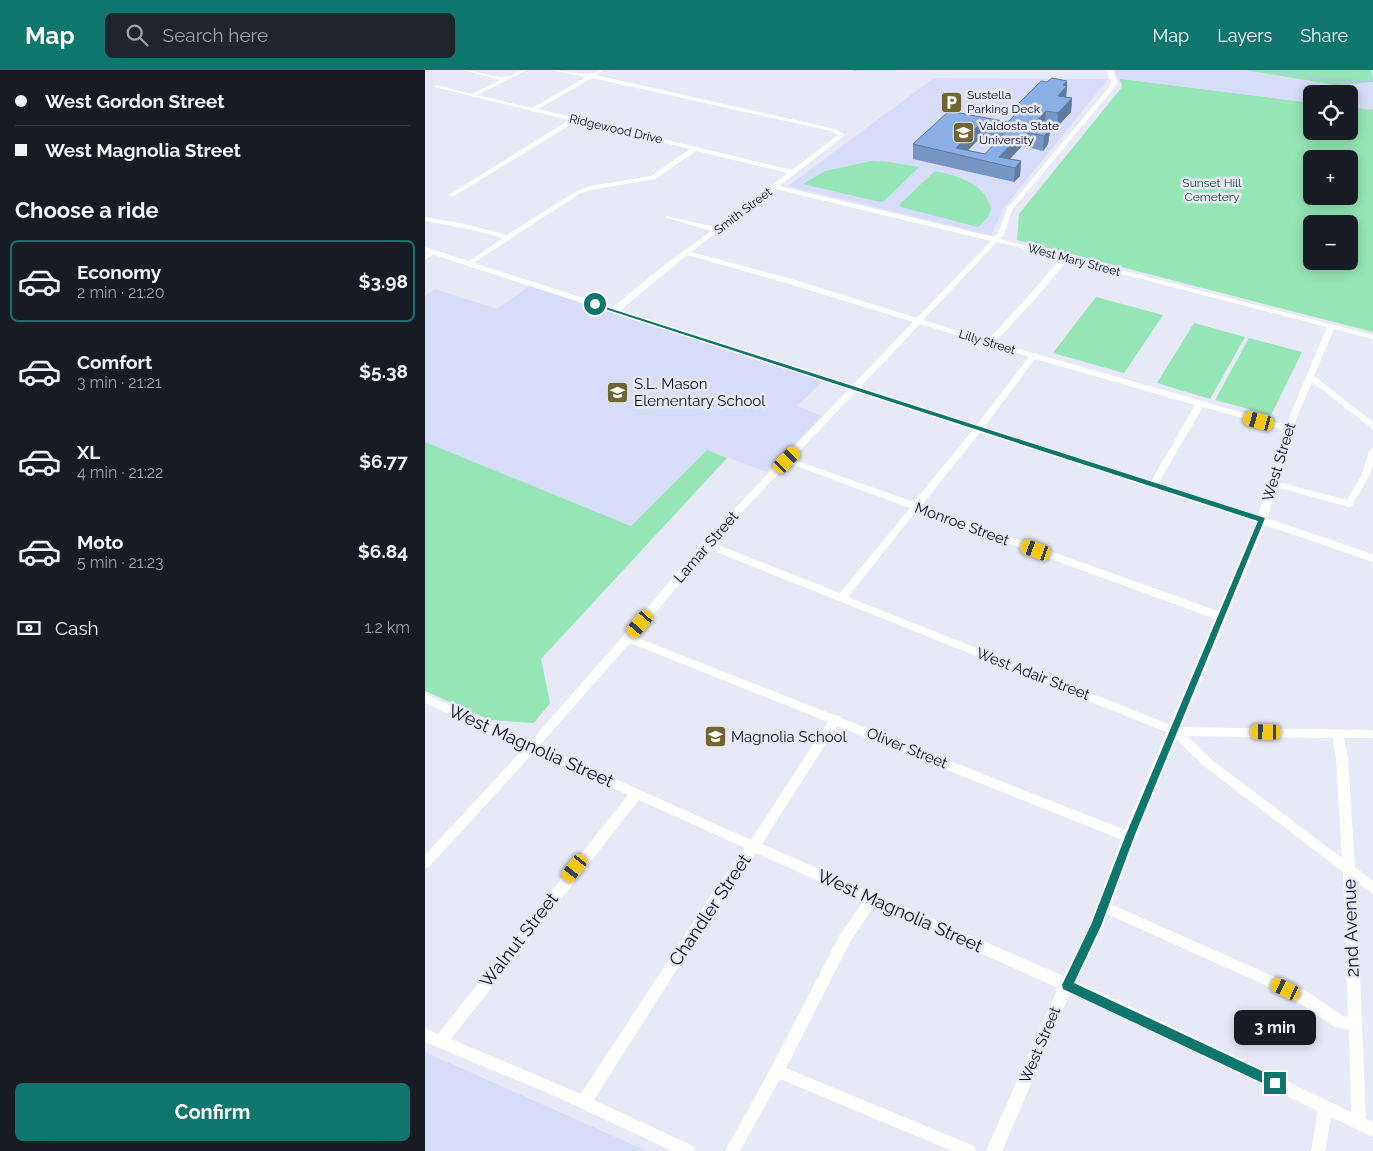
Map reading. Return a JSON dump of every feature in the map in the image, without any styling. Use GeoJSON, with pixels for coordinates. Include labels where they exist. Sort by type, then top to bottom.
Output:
{"type":"FeatureCollection","features":[{"type":"Feature","properties":{"kind":"street"},"geometry":{"type":"LineString","coordinates":[[466,70],[504,79]]}},
{"type":"Feature","properties":{"kind":"street"},"geometry":{"type":"LineString","coordinates":[[473,95],[524,70]]}},
{"type":"Feature","properties":{"kind":"street"},"geometry":{"type":"LineString","coordinates":[[554,70],[591,76]]}},
{"type":"Feature","properties":{"kind":"street"},"geometry":{"type":"LineString","coordinates":[[533,110],[601,70]]}},
{"type":"Feature","properties":{"kind":"street","name":"Lamar Street"},"geometry":{"type":"LineString","coordinates":[[425,863],[532,747],[628,638],[706,544],[1001,234],[1009,210],[1112,87],[1114,81],[1109,70]]}},
{"type":"Feature","properties":{"kind":"street","name":"Smith Street"},"geometry":{"type":"LineString","coordinates":[[591,76],[837,130],[842,135],[686,253],[615,310]]}},
{"type":"Feature","properties":{"kind":"street","name":"Ridgewood Drive"},"geometry":{"type":"LineString","coordinates":[[437,87],[794,172]]}},
{"type":"Feature","properties":{"kind":"street"},"geometry":{"type":"LineString","coordinates":[[452,194],[575,120]]}},
{"type":"Feature","properties":{"kind":"street"},"geometry":{"type":"LineString","coordinates":[[470,264],[577,193],[591,188],[653,178],[696,148]]}},
{"type":"Feature","properties":{"kind":"street","name":"West Mary Street"},"geometry":{"type":"LineString","coordinates":[[775,187],[995,239],[1373,337]]}},
{"type":"Feature","properties":{"kind":"street"},"geometry":{"type":"LineString","coordinates":[[668,217],[717,230]]}},
{"type":"Feature","properties":{"kind":"street"},"geometry":{"type":"LineString","coordinates":[[425,220],[465,226],[509,238]]}},
{"type":"Feature","properties":{"kind":"street"},"geometry":{"type":"LineString","coordinates":[[425,258],[429,250],[1262,520],[1373,558]]}},
{"type":"Feature","properties":{"kind":"street","name":"Lilly Street"},"geometry":{"type":"LineString","coordinates":[[686,253],[789,281],[1033,356],[1289,429]]}},
{"type":"Feature","properties":{"kind":"street"},"geometry":{"type":"LineString","coordinates":[[990,342],[1032,298],[1066,257]]}},
{"type":"Feature","properties":{"kind":"street","name":"West Street"},"geometry":{"type":"LineString","coordinates":[[995,1151],[1067,985],[1096,926],[1129,837],[1262,520],[1289,429],[1331,326]]}},
{"type":"Feature","properties":{"kind":"street"},"geometry":{"type":"LineString","coordinates":[[841,599],[979,428],[1033,356]]}},
{"type":"Feature","properties":{"kind":"street"},"geometry":{"type":"LineString","coordinates":[[1310,376],[1373,426]]}},
{"type":"Feature","properties":{"kind":"street"},"geometry":{"type":"LineString","coordinates":[[1153,485],[1201,404]]}},
{"type":"Feature","properties":{"kind":"street"},"geometry":{"type":"LineString","coordinates":[[1272,483],[1349,504],[1370,475],[1373,451]]}},
{"type":"Feature","properties":{"kind":"street","name":"Monroe Street"},"geometry":{"type":"LineString","coordinates":[[787,460],[1222,616]]}},
{"type":"Feature","properties":{"kind":"street","name":"West Adair Street"},"geometry":{"type":"LineString","coordinates":[[706,544],[1175,730],[1373,734]]}},
{"type":"Feature","properties":{"kind":"street","name":"Oliver Street"},"geometry":{"type":"LineString","coordinates":[[628,638],[836,719],[1129,837]]}},
{"type":"Feature","properties":{"kind":"street","name":"West Magnolia Street"},"geometry":{"type":"LineString","coordinates":[[425,698],[1067,985],[1373,1130]]}},
{"type":"Feature","properties":{"kind":"street","name":"Chandler Street"},"geometry":{"type":"LineString","coordinates":[[584,1102],[713,902],[754,846],[836,719]]}},
{"type":"Feature","properties":{"kind":"street"},"geometry":{"type":"LineString","coordinates":[[1175,730],[1208,763],[1373,888]]}},
{"type":"Feature","properties":{"kind":"street","name":"2nd Avenue"},"geometry":{"type":"LineString","coordinates":[[1338,733],[1342,759],[1349,869],[1359,1123]]}},
{"type":"Feature","properties":{"kind":"street","name":"Walnut Street"},"geometry":{"type":"LineString","coordinates":[[441,1041],[637,792]]}},
{"type":"Feature","properties":{"kind":"street"},"geometry":{"type":"LineString","coordinates":[[732,1151],[777,1071],[844,940],[871,899]]}},
{"type":"Feature","properties":{"kind":"street"},"geometry":{"type":"LineString","coordinates":[[1102,906],[1293,993],[1340,1022],[1355,1025]]}},
{"type":"Feature","properties":{"kind":"street"},"geometry":{"type":"LineString","coordinates":[[425,1035],[584,1102],[688,1151]]}},
{"type":"Feature","properties":{"kind":"street"},"geometry":{"type":"LineString","coordinates":[[777,1071],[969,1151]]}},
{"type":"Feature","properties":{"kind":"street"},"geometry":{"type":"LineString","coordinates":[[1318,1151],[1326,1107]]}},
{"type":"Feature","properties":{"kind":"shaded area"},"geometry":{"type":"Polygon","coordinates":[[[1115,70],[1373,70],[1373,112],[1358,110],[1358,85],[1303,85],[1303,104],[1119,82],[1115,70]]]}},
{"type":"Feature","properties":{"kind":"shaded area","name":"Valdosta State University"},"geometry":{"type":"Polygon","coordinates":[[[934,78],[1108,79],[1004,208],[991,235],[788,186],[934,78]]]}},
{"type":"Feature","properties":{"kind":"shaded area","name":"S.L. Mason Elementary School"},"geometry":{"type":"Polygon","coordinates":[[[531,285],[824,380],[797,406],[822,416],[767,472],[707,450],[631,526],[425,442],[425,296],[435,289],[497,309],[531,285]]]}},
{"type":"Feature","properties":{"kind":"shaded area"},"geometry":{"type":"Polygon","coordinates":[[[425,1052],[647,1151],[425,1151],[425,1052]]]}},
{"type":"Feature","properties":{"kind":"green space"},"geometry":{"type":"Polygon","coordinates":[[[1246,70],[1371,70],[1373,82],[1335,85],[1246,70]]]}},
{"type":"Feature","properties":{"kind":"green space","name":"Sunset Hill Cemetery"},"geometry":{"type":"Polygon","coordinates":[[[1120,79],[1303,102],[1303,140],[1358,140],[1358,108],[1373,110],[1373,332],[1017,240],[1019,214],[1122,87],[1120,79]]]}},
{"type":"Feature","properties":{"kind":"green space"},"geometry":{"type":"Polygon","coordinates":[[[872,161],[919,167],[884,201],[880,202],[803,184],[825,171],[872,161]]]}},
{"type":"Feature","properties":{"kind":"green space"},"geometry":{"type":"Polygon","coordinates":[[[935,171],[961,178],[977,187],[983,193],[991,209],[988,217],[978,227],[901,207],[900,204],[935,171]]]}},
{"type":"Feature","properties":{"kind":"green space"},"geometry":{"type":"Polygon","coordinates":[[[1096,297],[1163,315],[1124,373],[1053,353],[1096,297]]]}},
{"type":"Feature","properties":{"kind":"green space"},"geometry":{"type":"Polygon","coordinates":[[[1194,323],[1245,337],[1210,399],[1157,383],[1194,323]]]}},
{"type":"Feature","properties":{"kind":"green space"},"geometry":{"type":"Polygon","coordinates":[[[1249,338],[1302,352],[1271,415],[1215,400],[1249,338]]]}},
{"type":"Feature","properties":{"kind":"green space"},"geometry":{"type":"Polygon","coordinates":[[[425,442],[631,526],[707,450],[727,458],[541,659],[550,703],[534,723],[490,720],[425,691],[425,442]]]}},
{"type":"Feature","properties":{"kind":"building"},"geometry":{"type":"Polygon","coordinates":[[[1052,78],[1067,81],[1063,85],[1067,86],[1058,96],[1072,98],[1058,113],[1046,111],[1031,127],[1050,130],[1044,136],[1023,132],[999,157],[1021,161],[1015,168],[913,144],[949,111],[1008,122],[1020,110],[1014,108],[1041,81],[1047,82],[1052,78]],[[981,123],[956,148],[985,154],[1008,129],[981,123]]]}},
{"type":"Feature","properties":{"kind":"waterway"},"geometry":{"type":"LineString","coordinates":[[854,70],[895,70]]}},
{"type":"Feature","properties":{"kind":"waterway"},"geometry":{"type":"LineString","coordinates":[[1268,70],[1332,80],[1373,81]]}},
{"type":"Feature","properties":{"kind":"place","name":"Sustella Parking Deck"},"geometry":{"type":"Point","coordinates":[951,102]}},
{"type":"Feature","properties":{"kind":"place","name":"Valdosta State University"},"geometry":{"type":"Point","coordinates":[963,133]}},
{"type":"Feature","properties":{"kind":"place","name":"S.L. Mason Elementary School"},"geometry":{"type":"Point","coordinates":[618,393]}},
{"type":"Feature","properties":{"kind":"place","name":"Magnolia School"},"geometry":{"type":"Point","coordinates":[715,737]}},
{"type":"Feature","properties":{"kind":"route"},"geometry":{"type":"LineString","coordinates":[[595,304],[1262,520],[1129,837],[1096,926],[1067,985],[1275,1083]]}}]}
